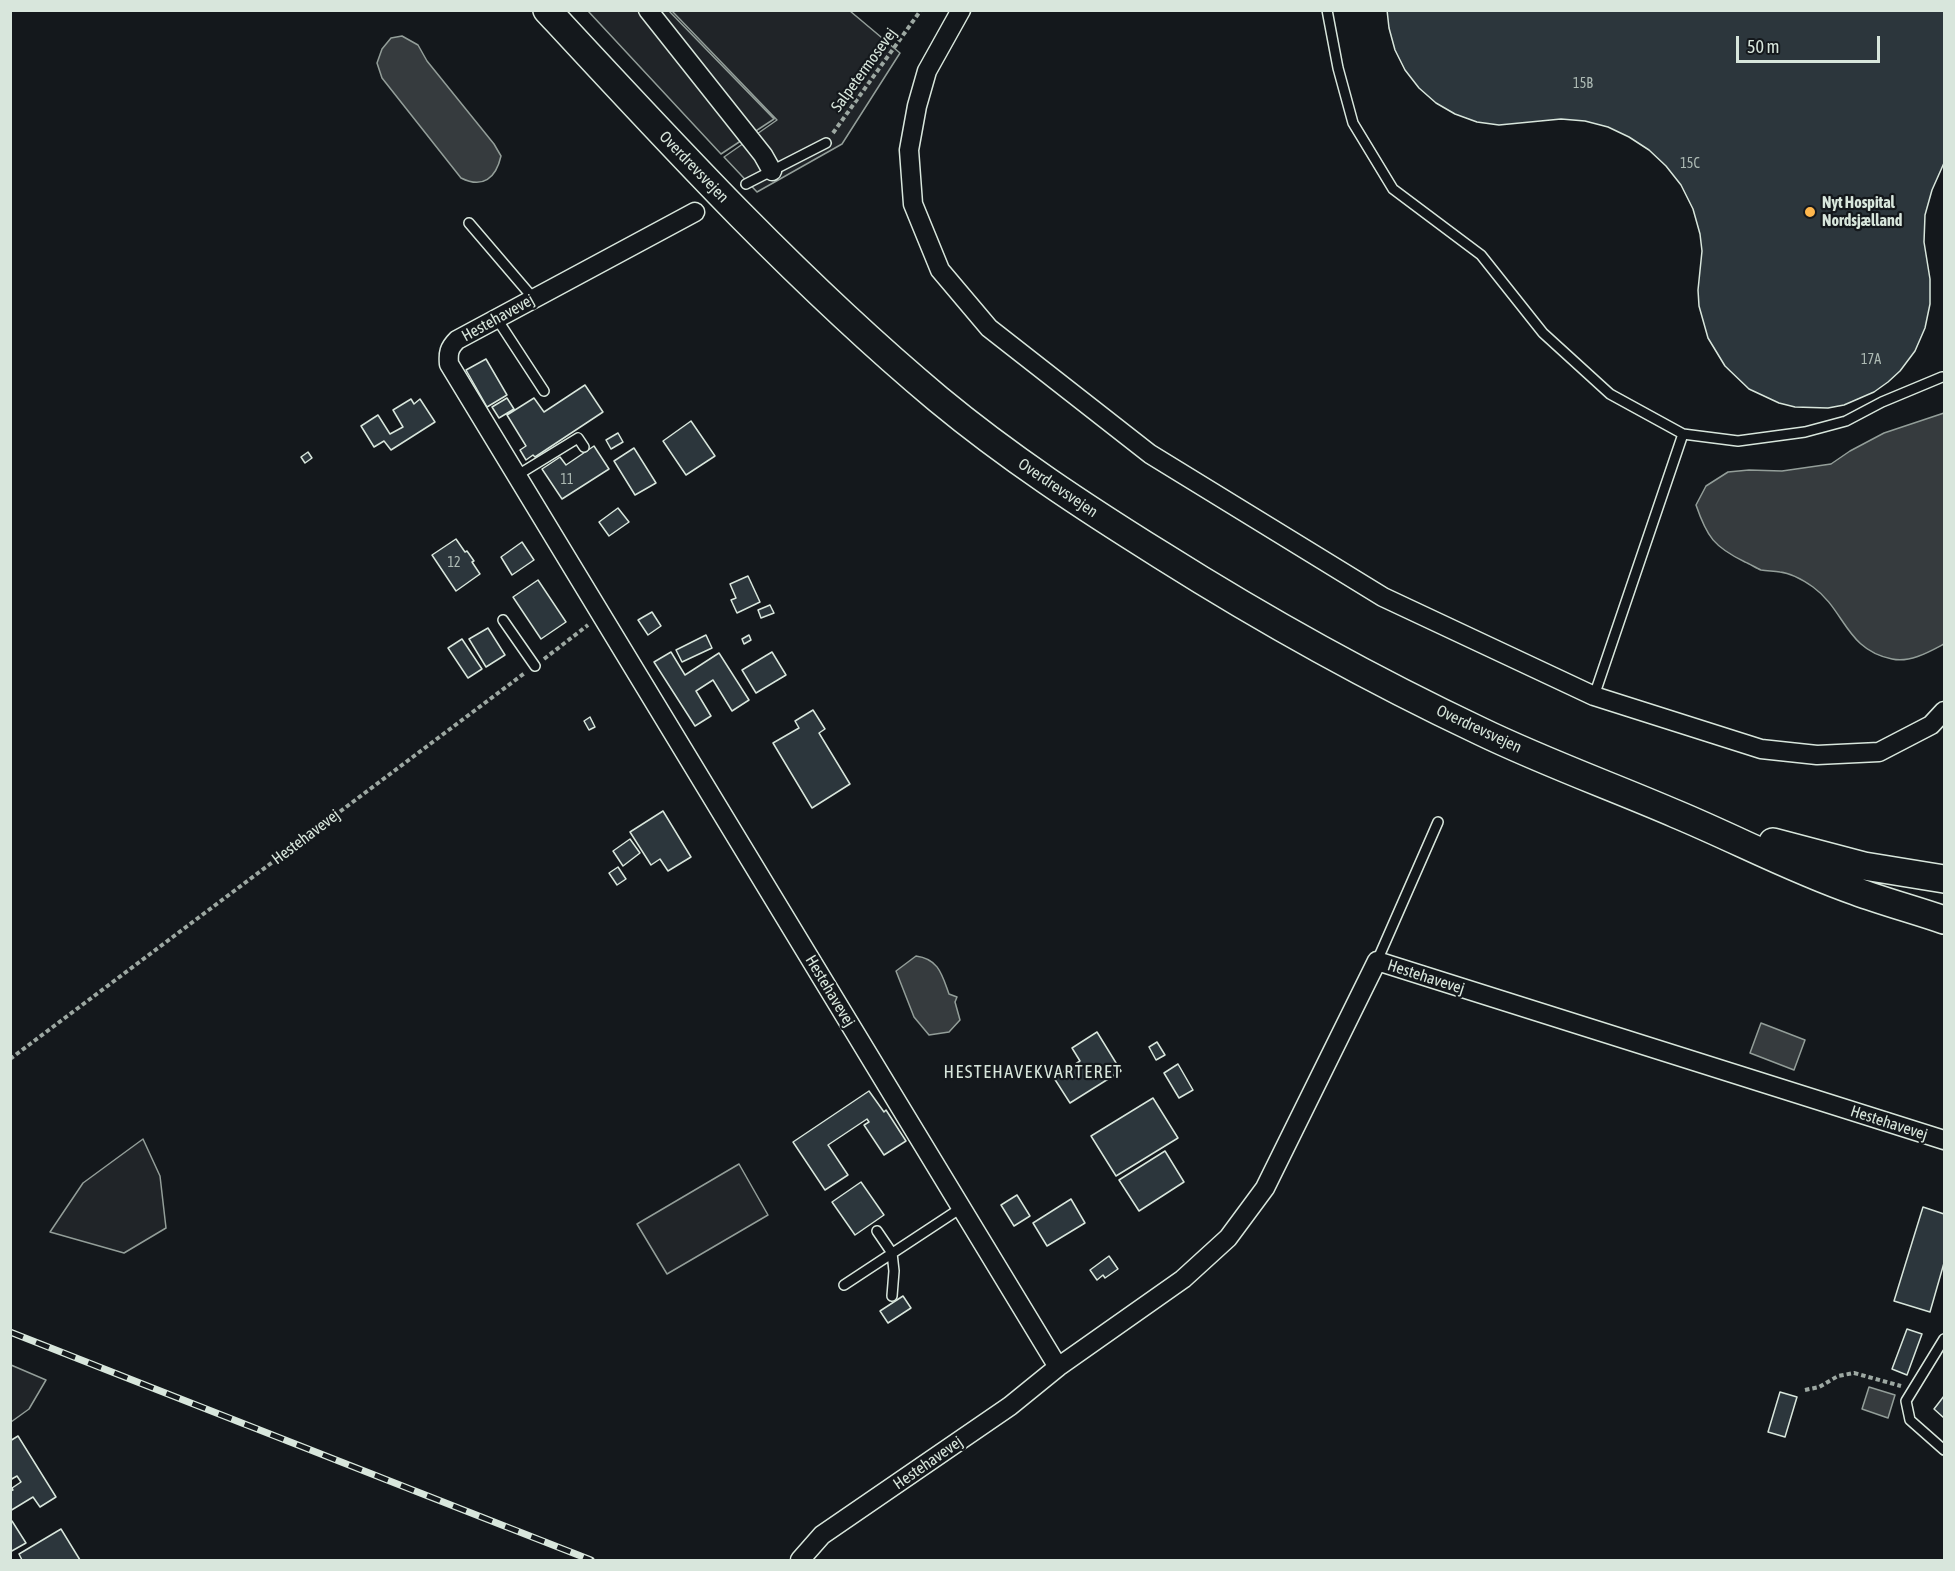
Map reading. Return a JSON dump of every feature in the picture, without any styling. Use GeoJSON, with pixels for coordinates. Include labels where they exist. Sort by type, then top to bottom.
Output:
{"type":"FeatureCollection","features":[{"type":"Feature","properties":{"kind":"main road","name":"Overdrevsvejen"},"geometry":{"type":"LineString","coordinates":[[547,10],[673,147],[817,291],[856,328],[940,400],[1037,475],[1223,594],[1312,645],[1482,732],[1677,814],[1782,862],[1854,891],[1944,920]]}},
{"type":"Feature","properties":{"kind":"main road","name":"Overdrevsvejen"},"geometry":{"type":"LineString","coordinates":[[1677,814],[1787,847],[1864,866],[1944,879]]}},
{"type":"Feature","properties":{"kind":"street"},"geometry":{"type":"LineString","coordinates":[[648,10],[763,155],[772,171]]}},
{"type":"Feature","properties":{"kind":"street"},"geometry":{"type":"LineString","coordinates":[[961,10],[927,71],[917,106],[909,150],[913,204],[940,270],[989,328],[1150,454],[1372,591],[1594,696],[1761,749],[1817,755],[1879,752],[1931,725],[1944,711]]}},
{"type":"Feature","properties":{"kind":"street","name":"Hestehavevej"},"geometry":{"type":"LineString","coordinates":[[695,212],[458,340],[450,347],[449,364],[1058,1367]]}},
{"type":"Feature","properties":{"kind":"street","name":"Hestehavevej"},"geometry":{"type":"LineString","coordinates":[[800,1560],[822,1535],[1010,1406],[1058,1367],[1183,1279],[1228,1238],[1265,1188],[1377,961],[1944,1140]]}},
{"type":"Feature","properties":{"kind":"lane"},"geometry":{"type":"LineString","coordinates":[[1327,10],[1338,68],[1353,123],[1393,189],[1480,255],[1543,333],[1610,394],[1683,434],[1738,441],[1805,432],[1846,421],[1882,402],[1944,377]]}},
{"type":"Feature","properties":{"kind":"lane"},"geometry":{"type":"LineString","coordinates":[[746,184],[826,143]]}},
{"type":"Feature","properties":{"kind":"lane"},"geometry":{"type":"LineString","coordinates":[[469,223],[534,299]]}},
{"type":"Feature","properties":{"kind":"lane"},"geometry":{"type":"LineString","coordinates":[[497,319],[544,391]]}},
{"type":"Feature","properties":{"kind":"lane"},"geometry":{"type":"LineString","coordinates":[[1594,696],[1683,434]]}},
{"type":"Feature","properties":{"kind":"lane"},"geometry":{"type":"LineString","coordinates":[[516,477],[578,438],[584,447]]}},
{"type":"Feature","properties":{"kind":"lane"},"geometry":{"type":"LineString","coordinates":[[502,621],[535,666]]}},
{"type":"Feature","properties":{"kind":"lane"},"geometry":{"type":"LineString","coordinates":[[1377,961],[1438,822]]}},
{"type":"Feature","properties":{"kind":"lane"},"geometry":{"type":"LineString","coordinates":[[844,1285],[962,1208]]}},
{"type":"Feature","properties":{"kind":"lane"},"geometry":{"type":"LineString","coordinates":[[878,1232],[892,1253],[894,1271],[892,1296]]}},
{"type":"Feature","properties":{"kind":"lane"},"geometry":{"type":"LineString","coordinates":[[1944,1339],[1906,1401],[1910,1420],[1944,1450]]}},
{"type":"Feature","properties":{"kind":"path","name":"Salpetermosevej"},"geometry":{"type":"LineString","coordinates":[[826,143],[921,10]]}},
{"type":"Feature","properties":{"kind":"path","name":"Hestehavevej"},"geometry":{"type":"LineString","coordinates":[[10,1059],[602,615]]}},
{"type":"Feature","properties":{"kind":"path"},"geometry":{"type":"LineString","coordinates":[[1805,1390],[1819,1387],[1839,1376],[1854,1373],[1913,1390]]}},
{"type":"Feature","properties":{"kind":"shaded area"},"geometry":{"type":"Polygon","coordinates":[[[588,11],[669,11],[774,119],[721,154],[588,11]]]}},
{"type":"Feature","properties":{"kind":"shaded area"},"geometry":{"type":"Polygon","coordinates":[[[672,11],[850,11],[900,53],[842,144],[757,192],[724,157],[777,120],[672,11]]]}},
{"type":"Feature","properties":{"kind":"shaded area"},"geometry":{"type":"Polygon","coordinates":[[[402,36],[418,45],[427,61],[494,144],[501,156],[492,176],[482,182],[461,178],[382,78],[377,63],[382,49],[391,38],[402,36]]]}},
{"type":"Feature","properties":{"kind":"shaded area"},"geometry":{"type":"Polygon","coordinates":[[[1944,413],[1944,644],[1926,653],[1899,660],[1877,654],[1855,638],[1824,596],[1813,587],[1793,575],[1761,570],[1734,557],[1713,540],[1704,525],[1696,505],[1706,486],[1728,472],[1782,471],[1831,464],[1884,433],[1944,413]]]}},
{"type":"Feature","properties":{"kind":"shaded area"},"geometry":{"type":"Polygon","coordinates":[[[916,956],[935,964],[942,974],[949,994],[957,997],[955,1002],[960,1020],[949,1032],[929,1035],[914,1017],[896,971],[916,956]]]}},
{"type":"Feature","properties":{"kind":"shaded area"},"geometry":{"type":"Polygon","coordinates":[[[1761,1023],[1805,1040],[1794,1070],[1750,1053],[1761,1023]]]}},
{"type":"Feature","properties":{"kind":"shaded area"},"geometry":{"type":"Polygon","coordinates":[[[143,1139],[160,1176],[166,1228],[124,1253],[50,1232],[83,1183],[143,1139]]]}},
{"type":"Feature","properties":{"kind":"shaded area"},"geometry":{"type":"Polygon","coordinates":[[[739,1164],[768,1215],[667,1274],[637,1224],[739,1164]]]}},
{"type":"Feature","properties":{"kind":"shaded area"},"geometry":{"type":"Polygon","coordinates":[[[11,1365],[46,1380],[29,1409],[11,1422],[11,1365]]]}},
{"type":"Feature","properties":{"kind":"shaded area"},"geometry":{"type":"Polygon","coordinates":[[[1869,1387],[1895,1395],[1888,1418],[1862,1409],[1869,1387]]]}},
{"type":"Feature","properties":{"kind":"building","name":"Nyt Hospital Nordsjælland"},"geometry":{"type":"Polygon","coordinates":[[[1387,10],[1944,10],[1944,163],[1932,190],[1925,215],[1924,242],[1930,279],[1930,304],[1925,328],[1915,351],[1900,371],[1888,382],[1874,392],[1844,405],[1828,408],[1795,407],[1779,403],[1749,389],[1725,366],[1708,338],[1699,306],[1698,290],[1702,251],[1700,234],[1693,209],[1681,185],[1666,166],[1649,150],[1629,137],[1608,127],[1585,121],[1561,119],[1499,125],[1477,122],[1455,114],[1436,103],[1419,88],[1405,70],[1395,50],[1387,10]]]}},
{"type":"Feature","properties":{"kind":"building"},"geometry":{"type":"Polygon","coordinates":[[[486,359],[507,395],[487,407],[466,370],[486,359]]]}},
{"type":"Feature","properties":{"kind":"building"},"geometry":{"type":"Polygon","coordinates":[[[585,385],[603,412],[535,457],[533,455],[526,460],[520,450],[526,446],[507,415],[534,398],[544,412],[585,385]]]}},
{"type":"Feature","properties":{"kind":"building"},"geometry":{"type":"Polygon","coordinates":[[[507,398],[514,409],[499,418],[492,407],[507,398]]]}},
{"type":"Feature","properties":{"kind":"building"},"geometry":{"type":"Polygon","coordinates":[[[411,399],[414,404],[420,399],[435,422],[391,450],[384,441],[374,447],[361,426],[378,415],[390,434],[403,427],[393,410],[411,399]]]}},
{"type":"Feature","properties":{"kind":"building"},"geometry":{"type":"Polygon","coordinates":[[[691,421],[715,456],[686,475],[663,441],[691,421]]]}},
{"type":"Feature","properties":{"kind":"building"},"geometry":{"type":"Polygon","coordinates":[[[618,433],[623,442],[611,449],[606,440],[618,433]]]}},
{"type":"Feature","properties":{"kind":"building"},"geometry":{"type":"Polygon","coordinates":[[[594,446],[609,469],[562,499],[542,469],[560,457],[566,465],[594,446]]]}},
{"type":"Feature","properties":{"kind":"building"},"geometry":{"type":"Polygon","coordinates":[[[634,448],[656,483],[635,495],[614,461],[634,448]]]}},
{"type":"Feature","properties":{"kind":"building"},"geometry":{"type":"Polygon","coordinates":[[[308,452],[312,458],[305,463],[301,457],[308,452]]]}},
{"type":"Feature","properties":{"kind":"building"},"geometry":{"type":"Polygon","coordinates":[[[618,508],[629,522],[609,536],[599,522],[618,508]]]}},
{"type":"Feature","properties":{"kind":"building"},"geometry":{"type":"Polygon","coordinates":[[[456,539],[474,561],[472,562],[480,574],[456,591],[432,555],[456,539]]]}},
{"type":"Feature","properties":{"kind":"building"},"geometry":{"type":"Polygon","coordinates":[[[522,542],[534,560],[512,575],[501,557],[522,542]]]}},
{"type":"Feature","properties":{"kind":"building"},"geometry":{"type":"Polygon","coordinates":[[[748,576],[760,602],[737,613],[731,600],[736,598],[730,584],[748,576]]]}},
{"type":"Feature","properties":{"kind":"building"},"geometry":{"type":"Polygon","coordinates":[[[538,580],[566,622],[541,639],[513,597],[538,580]]]}},
{"type":"Feature","properties":{"kind":"building"},"geometry":{"type":"Polygon","coordinates":[[[770,605],[774,613],[761,618],[758,610],[770,605]]]}},
{"type":"Feature","properties":{"kind":"building"},"geometry":{"type":"Polygon","coordinates":[[[652,612],[661,626],[648,635],[638,620],[652,612]]]}},
{"type":"Feature","properties":{"kind":"building"},"geometry":{"type":"Polygon","coordinates":[[[488,628],[505,655],[486,667],[469,639],[488,628]]]}},
{"type":"Feature","properties":{"kind":"building"},"geometry":{"type":"Polygon","coordinates":[[[706,635],[712,648],[682,662],[676,650],[706,635]]]}},
{"type":"Feature","properties":{"kind":"building"},"geometry":{"type":"Polygon","coordinates":[[[749,635],[751,640],[744,644],[742,639],[749,635]]]}},
{"type":"Feature","properties":{"kind":"building"},"geometry":{"type":"Polygon","coordinates":[[[462,639],[482,669],[468,678],[448,648],[462,639]]]}},
{"type":"Feature","properties":{"kind":"building"},"geometry":{"type":"Polygon","coordinates":[[[671,652],[685,675],[719,653],[749,700],[732,711],[713,680],[696,691],[711,716],[695,726],[654,662],[671,652]]]}},
{"type":"Feature","properties":{"kind":"building"},"geometry":{"type":"Polygon","coordinates":[[[772,652],[786,675],[756,693],[742,670],[772,652]]]}},
{"type":"Feature","properties":{"kind":"building"},"geometry":{"type":"Polygon","coordinates":[[[813,710],[825,729],[819,733],[850,784],[812,808],[773,743],[799,728],[795,721],[813,710]]]}},
{"type":"Feature","properties":{"kind":"building"},"geometry":{"type":"Polygon","coordinates":[[[590,717],[595,727],[589,730],[584,721],[590,717]]]}},
{"type":"Feature","properties":{"kind":"building"},"geometry":{"type":"Polygon","coordinates":[[[663,811],[691,857],[668,871],[660,859],[651,865],[630,832],[663,811]]]}},
{"type":"Feature","properties":{"kind":"building"},"geometry":{"type":"Polygon","coordinates":[[[630,839],[640,853],[623,866],[613,851],[630,839]]]}},
{"type":"Feature","properties":{"kind":"building"},"geometry":{"type":"Polygon","coordinates":[[[618,867],[626,879],[617,885],[609,873],[618,867]]]}},
{"type":"Feature","properties":{"kind":"building"},"geometry":{"type":"Polygon","coordinates":[[[1097,1032],[1121,1071],[1070,1103],[1054,1078],[1080,1061],[1072,1048],[1097,1032]]]}},
{"type":"Feature","properties":{"kind":"building"},"geometry":{"type":"Polygon","coordinates":[[[1157,1042],[1165,1055],[1156,1060],[1149,1047],[1157,1042]]]}},
{"type":"Feature","properties":{"kind":"building"},"geometry":{"type":"Polygon","coordinates":[[[1178,1064],[1193,1090],[1179,1098],[1164,1073],[1178,1064]]]}},
{"type":"Feature","properties":{"kind":"building"},"geometry":{"type":"Polygon","coordinates":[[[869,1091],[884,1112],[886,1110],[906,1141],[884,1155],[864,1125],[869,1122],[867,1119],[828,1145],[848,1175],[825,1190],[793,1142],[869,1091]]]}},
{"type":"Feature","properties":{"kind":"building"},"geometry":{"type":"Polygon","coordinates":[[[1153,1098],[1178,1138],[1116,1176],[1091,1136],[1153,1098]]]}},
{"type":"Feature","properties":{"kind":"building"},"geometry":{"type":"Polygon","coordinates":[[[1165,1151],[1184,1182],[1139,1211],[1119,1180],[1165,1151]]]}},
{"type":"Feature","properties":{"kind":"building"},"geometry":{"type":"Polygon","coordinates":[[[861,1182],[884,1215],[855,1235],[832,1202],[861,1182]]]}},
{"type":"Feature","properties":{"kind":"building"},"geometry":{"type":"Polygon","coordinates":[[[1017,1195],[1030,1216],[1014,1226],[1001,1205],[1017,1195]]]}},
{"type":"Feature","properties":{"kind":"building"},"geometry":{"type":"Polygon","coordinates":[[[1071,1199],[1085,1223],[1047,1246],[1033,1223],[1071,1199]]]}},
{"type":"Feature","properties":{"kind":"building"},"geometry":{"type":"Polygon","coordinates":[[[1923,1207],[1944,1214],[1944,1263],[1930,1312],[1894,1301],[1923,1207]]]}},
{"type":"Feature","properties":{"kind":"building"},"geometry":{"type":"Polygon","coordinates":[[[1109,1256],[1118,1269],[1105,1278],[1103,1275],[1097,1280],[1090,1270],[1109,1256]]]}},
{"type":"Feature","properties":{"kind":"building"},"geometry":{"type":"Polygon","coordinates":[[[903,1296],[911,1308],[888,1323],[880,1311],[903,1296]]]}},
{"type":"Feature","properties":{"kind":"building"},"geometry":{"type":"Polygon","coordinates":[[[1907,1329],[1922,1334],[1907,1375],[1892,1369],[1907,1329]]]}},
{"type":"Feature","properties":{"kind":"building"},"geometry":{"type":"Polygon","coordinates":[[[1780,1392],[1797,1397],[1785,1437],[1768,1432],[1780,1392]]]}},
{"type":"Feature","properties":{"kind":"building"},"geometry":{"type":"Polygon","coordinates":[[[1944,1396],[1944,1418],[1934,1409],[1944,1396]]]}},
{"type":"Feature","properties":{"kind":"building"},"geometry":{"type":"Polygon","coordinates":[[[18,1436],[56,1497],[40,1507],[33,1497],[10,1511],[10,1491],[21,1482],[17,1476],[10,1480],[10,1441],[18,1436]]]}},
{"type":"Feature","properties":{"kind":"building"},"geometry":{"type":"Polygon","coordinates":[[[12,1521],[26,1543],[10,1552],[10,1522],[12,1521]]]}},
{"type":"Feature","properties":{"kind":"building"},"geometry":{"type":"Polygon","coordinates":[[[61,1529],[80,1560],[22,1560],[19,1554],[61,1529]]]}},
{"type":"Feature","properties":{"kind":"railway"},"geometry":{"type":"LineString","coordinates":[[10,1332],[591,1560]]}},
{"type":"Feature","properties":{"kind":"place","name":"Nyt Hospital Nordsjælland"},"geometry":{"type":"Point","coordinates":[1810,212]}},
{"type":"Feature","properties":{"kind":"district","name":"HESTEHAVEKVARTERET"},"geometry":{"type":"Point","coordinates":[1033,1072]}}]}
